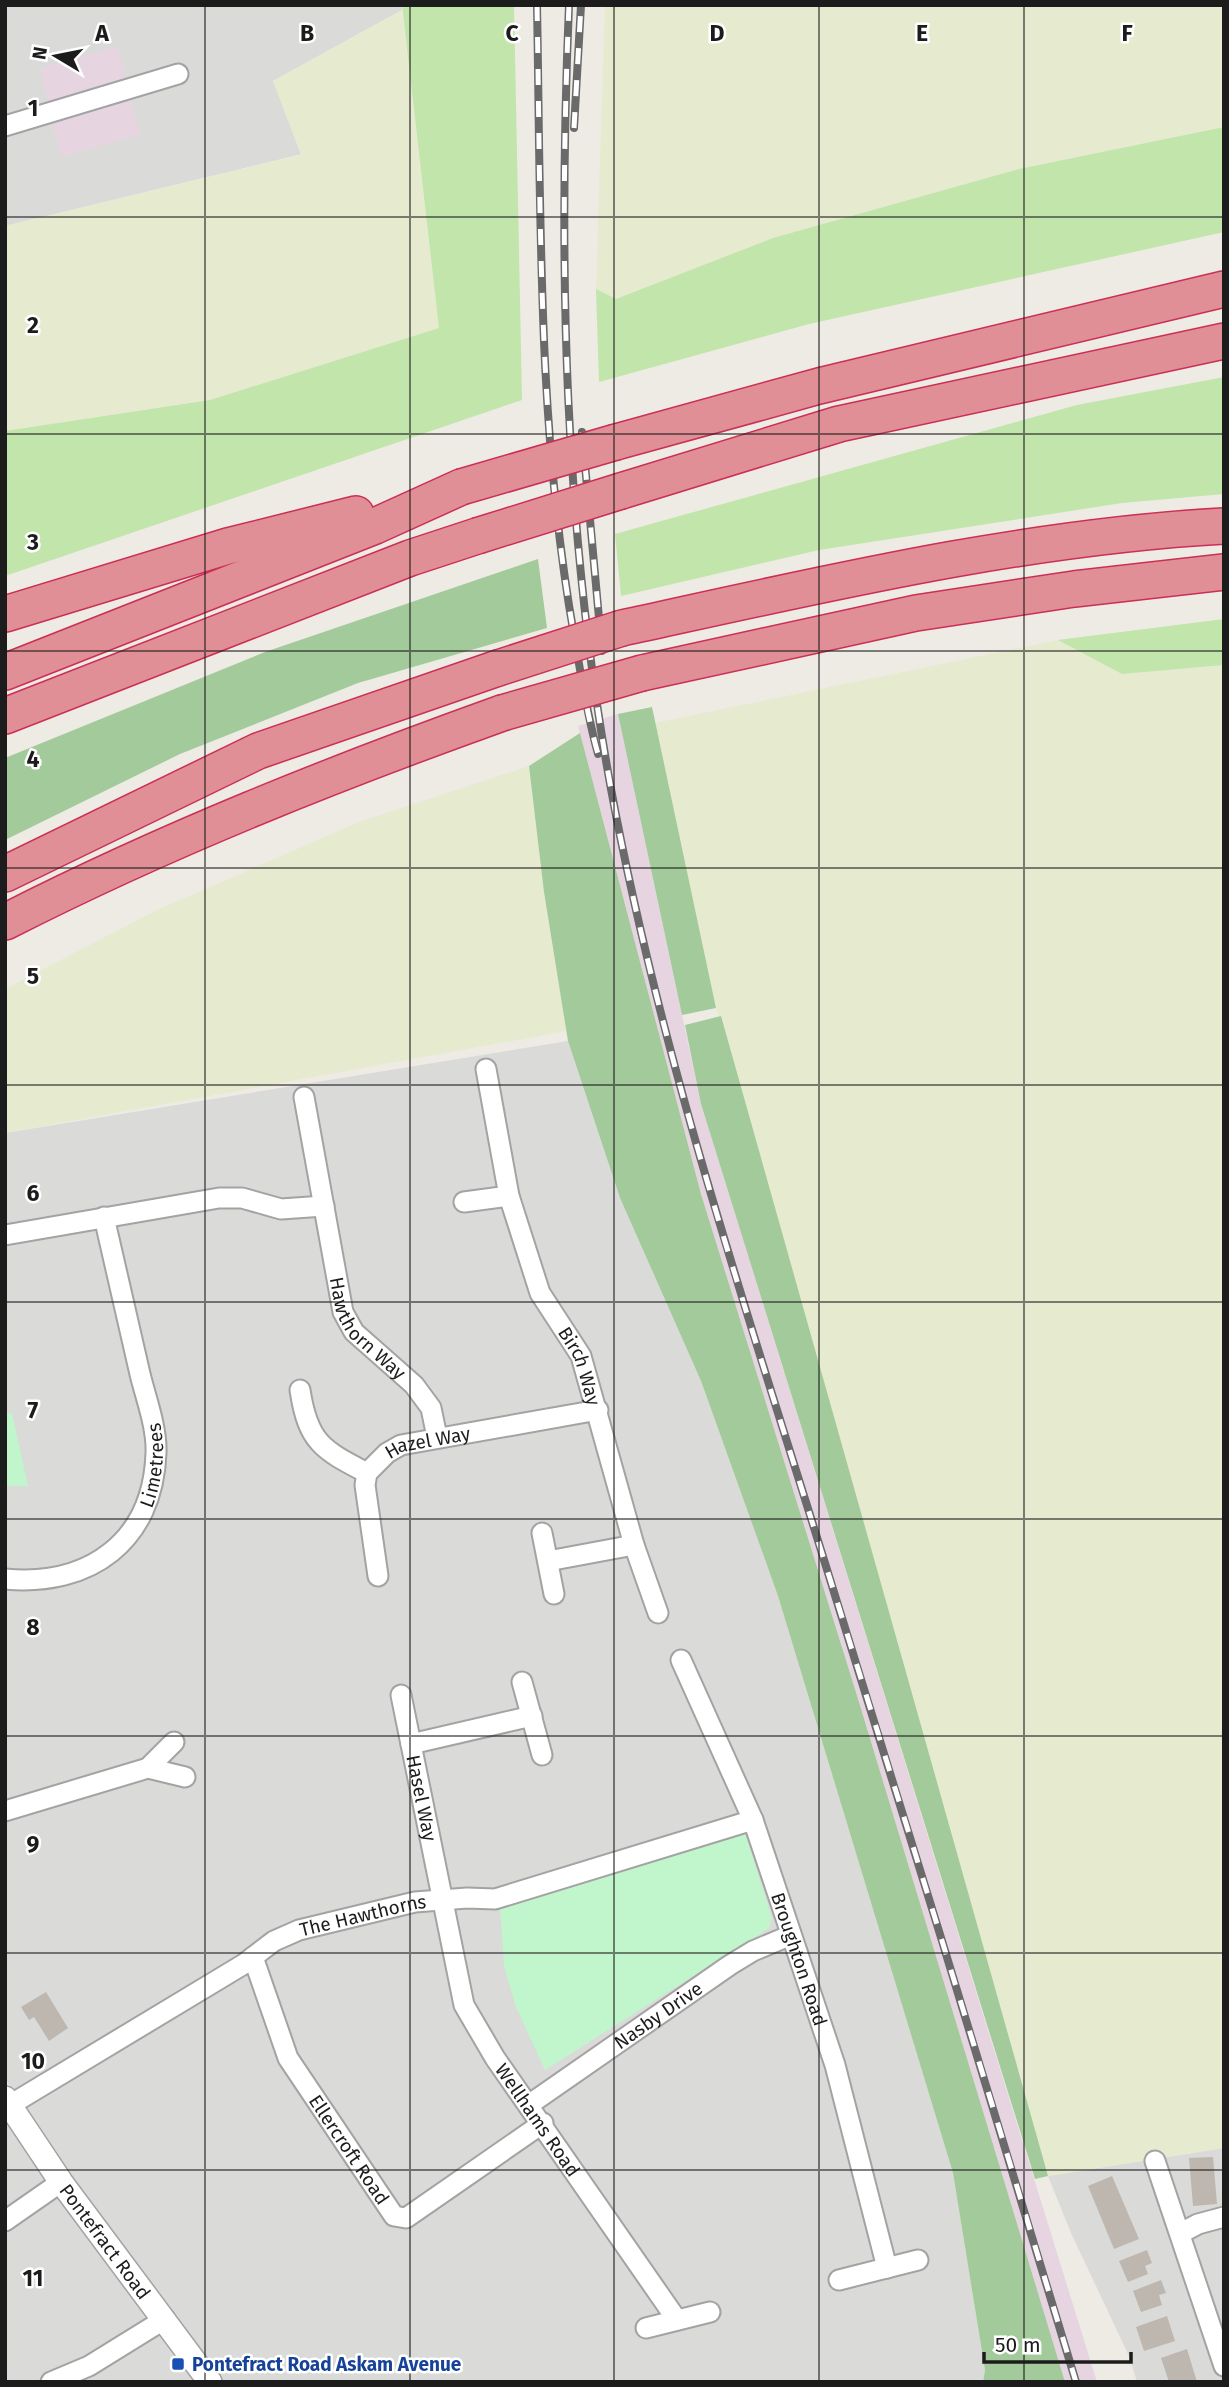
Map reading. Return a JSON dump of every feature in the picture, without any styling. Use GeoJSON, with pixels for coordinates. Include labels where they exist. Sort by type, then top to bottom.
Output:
{"type":"FeatureCollection","features":[{"type":"Feature","properties":{"kind":"highway"},"geometry":{"type":"LineString","coordinates":[[5,614],[228,546],[461,488],[818,386],[1224,289]]}},
{"type":"Feature","properties":{"kind":"highway"},"geometry":{"type":"LineString","coordinates":[[5,716],[410,558],[621,491],[839,424],[1224,341]]}},
{"type":"Feature","properties":{"kind":"highway"},"geometry":{"type":"LineString","coordinates":[[5,672],[375,526],[461,488]]}},
{"type":"Feature","properties":{"kind":"highway"},"geometry":{"type":"LineString","coordinates":[[5,874],[258,751],[622,628],[878,572],[1156,529],[1224,526]]}},
{"type":"Feature","properties":{"kind":"highway"},"geometry":{"type":"LineString","coordinates":[[5,922],[201,828],[358,764],[502,713],[642,673],[916,613],[1074,589],[1224,572]]}},
{"type":"Feature","properties":{"kind":"street"},"geometry":{"type":"LineString","coordinates":[[5,126],[178,74]]}},
{"type":"Feature","properties":{"kind":"street","name":"Birch Way"},"geometry":{"type":"LineString","coordinates":[[486,1069],[509,1196],[540,1293],[581,1356],[634,1545],[658,1613]]}},
{"type":"Feature","properties":{"kind":"street","name":"Hawthorn Way"},"geometry":{"type":"LineString","coordinates":[[304,1097],[343,1312],[354,1332],[414,1385],[430,1408],[437,1437]]}},
{"type":"Feature","properties":{"kind":"street"},"geometry":{"type":"LineString","coordinates":[[464,1202],[509,1196]]}},
{"type":"Feature","properties":{"kind":"street"},"geometry":{"type":"LineString","coordinates":[[5,1235],[198,1201],[242,1198],[281,1209],[324,1206]]}},
{"type":"Feature","properties":{"kind":"street","name":"Limetrees"},"geometry":{"type":"LineString","coordinates":[[5,1579],[44,1579],[88,1569],[124,1541],[149,1496],[156,1451],[104,1217]]}},
{"type":"Feature","properties":{"kind":"street"},"geometry":{"type":"LineString","coordinates":[[300,1390],[303,1413],[323,1450],[367,1473]]}},
{"type":"Feature","properties":{"kind":"street","name":"Hazel Way"},"geometry":{"type":"LineString","coordinates":[[378,1576],[365,1485],[367,1473],[387,1453],[401,1445],[437,1437],[598,1409]]}},
{"type":"Feature","properties":{"kind":"street"},"geometry":{"type":"LineString","coordinates":[[542,1533],[554,1594]]}},
{"type":"Feature","properties":{"kind":"street"},"geometry":{"type":"LineString","coordinates":[[548,1561],[634,1545]]}},
{"type":"Feature","properties":{"kind":"street","name":"Broughton Road"},"geometry":{"type":"LineString","coordinates":[[681,1660],[753,1820],[792,1935],[835,2065],[887,2268]]}},
{"type":"Feature","properties":{"kind":"street"},"geometry":{"type":"LineString","coordinates":[[522,1682],[542,1755]]}},
{"type":"Feature","properties":{"kind":"street","name":"Hasel Way"},"geometry":{"type":"LineString","coordinates":[[401,1695],[444,1900]]}},
{"type":"Feature","properties":{"kind":"street"},"geometry":{"type":"LineString","coordinates":[[411,1744],[532,1716]]}},
{"type":"Feature","properties":{"kind":"street"},"geometry":{"type":"LineString","coordinates":[[5,1811],[148,1768],[174,1742]]}},
{"type":"Feature","properties":{"kind":"street"},"geometry":{"type":"LineString","coordinates":[[148,1768],[185,1777]]}},
{"type":"Feature","properties":{"kind":"street","name":"The Hawthorns"},"geometry":{"type":"LineString","coordinates":[[7,2101],[253,1957],[274,1941],[299,1930],[415,1902],[495,1899],[753,1820]]}},
{"type":"Feature","properties":{"kind":"street","name":"Wellhams Road"},"geometry":{"type":"LineString","coordinates":[[444,1900],[464,2005],[495,2058],[530,2104],[677,2320]]}},
{"type":"Feature","properties":{"kind":"street","name":"Nasby Drive"},"geometry":{"type":"LineString","coordinates":[[530,2104],[730,1965],[752,1951],[792,1935]]}},
{"type":"Feature","properties":{"kind":"street","name":"Ellercroft Road"},"geometry":{"type":"LineString","coordinates":[[253,1957],[288,2059],[394,2216],[406,2218],[542,2123]]}},
{"type":"Feature","properties":{"kind":"street","name":"Pontefract Road"},"geometry":{"type":"LineString","coordinates":[[7,2101],[61,2182],[210,2382]]}},
{"type":"Feature","properties":{"kind":"street"},"geometry":{"type":"LineString","coordinates":[[1155,2161],[1224,2366]]}},
{"type":"Feature","properties":{"kind":"street"},"geometry":{"type":"LineString","coordinates":[[5,2221],[61,2182]]}},
{"type":"Feature","properties":{"kind":"street"},"geometry":{"type":"LineString","coordinates":[[1181,2233],[1198,2224],[1224,2217]]}},
{"type":"Feature","properties":{"kind":"street"},"geometry":{"type":"LineString","coordinates":[[839,2280],[918,2260]]}},
{"type":"Feature","properties":{"kind":"street"},"geometry":{"type":"LineString","coordinates":[[646,2328],[710,2312]]}},
{"type":"Feature","properties":{"kind":"street"},"geometry":{"type":"LineString","coordinates":[[51,2382],[89,2366],[165,2319]]}},
{"type":"Feature","properties":{"kind":"shaded area"},"geometry":{"type":"Polygon","coordinates":[[[5,5],[402,5],[402,10],[273,81],[302,154],[5,226],[5,5]]]}},
{"type":"Feature","properties":{"kind":"shaded area"},"geometry":{"type":"Polygon","coordinates":[[[118,46],[140,135],[60,157],[40,68],[118,46]]]}},
{"type":"Feature","properties":{"kind":"shaded area"},"geometry":{"type":"Polygon","coordinates":[[[618,714],[701,1104],[1097,2382],[1065,2382],[859,1702],[701,1194],[578,726],[618,714]]]}},
{"type":"Feature","properties":{"kind":"shaded area"},"geometry":{"type":"Polygon","coordinates":[[[568,1041],[620,1198],[701,1381],[778,1596],[953,2173],[985,2370],[983,2382],[5,2382],[5,2098],[14,2092],[5,2078],[5,1133],[568,1041]]]}},
{"type":"Feature","properties":{"kind":"shaded area"},"geometry":{"type":"Polygon","coordinates":[[[1224,2148],[1224,2382],[1137,2382],[1129,2356],[1071,2233],[1048,2176],[1224,2148]]]}},
{"type":"Feature","properties":{"kind":"green space"},"geometry":{"type":"Polygon","coordinates":[[[402,5],[514,5],[522,400],[5,576],[5,431],[210,400],[439,328],[402,5]]]}},
{"type":"Feature","properties":{"kind":"green space"},"geometry":{"type":"Polygon","coordinates":[[[605,5],[1224,5],[1224,127],[1019,169],[773,238],[616,299],[596,289],[605,5]]]}},
{"type":"Feature","properties":{"kind":"green space"},"geometry":{"type":"Polygon","coordinates":[[[402,10],[439,328],[210,400],[5,431],[5,226],[301,155],[273,81],[402,10]]]}},
{"type":"Feature","properties":{"kind":"green space"},"geometry":{"type":"Polygon","coordinates":[[[1224,127],[1224,232],[809,324],[599,382],[596,289],[616,299],[773,238],[1019,169],[1224,127]]]}},
{"type":"Feature","properties":{"kind":"green space"},"geometry":{"type":"Polygon","coordinates":[[[1224,377],[1224,494],[1122,503],[819,550],[621,596],[615,534],[1077,405],[1224,377]]]}},
{"type":"Feature","properties":{"kind":"green space"},"geometry":{"type":"Polygon","coordinates":[[[538,559],[547,628],[358,683],[180,754],[5,840],[5,758],[265,652],[538,559]]]}},
{"type":"Feature","properties":{"kind":"green space"},"geometry":{"type":"Polygon","coordinates":[[[1224,619],[1224,665],[1122,674],[1058,640],[1224,619]]]}},
{"type":"Feature","properties":{"kind":"green space"},"geometry":{"type":"Polygon","coordinates":[[[1058,640],[1122,674],[1224,665],[1224,2148],[1048,2176],[716,1008],[655,723],[1058,640]]]}},
{"type":"Feature","properties":{"kind":"green space"},"geometry":{"type":"Polygon","coordinates":[[[652,707],[716,1008],[682,1015],[618,714],[652,707]]]}},
{"type":"Feature","properties":{"kind":"green space"},"geometry":{"type":"Polygon","coordinates":[[[580,733],[701,1194],[859,1702],[1065,2382],[983,2382],[985,2370],[953,2173],[778,1596],[701,1381],[620,1198],[568,1041],[544,892],[529,766],[580,733]]]}},
{"type":"Feature","properties":{"kind":"green space"},"geometry":{"type":"Polygon","coordinates":[[[529,766],[544,892],[567,1031],[5,1133],[5,989],[155,911],[359,822],[529,766]]]}},
{"type":"Feature","properties":{"kind":"green space"},"geometry":{"type":"Polygon","coordinates":[[[721,1016],[1048,2176],[1035,2179],[701,1104],[685,1025],[721,1016]]]}},
{"type":"Feature","properties":{"kind":"green space"},"geometry":{"type":"Polygon","coordinates":[[[12,1413],[28,1486],[5,1486],[5,1414],[12,1413]]]}},
{"type":"Feature","properties":{"kind":"green space"},"geometry":{"type":"Polygon","coordinates":[[[745,1833],[772,1918],[769,1928],[545,2070],[516,2007],[504,1966],[500,1907],[745,1833]]]}},
{"type":"Feature","properties":{"kind":"building"},"geometry":{"type":"Polygon","coordinates":[[[46,1992],[68,2028],[49,2041],[34,2017],[29,2020],[21,2007],[46,1992]]]}},
{"type":"Feature","properties":{"kind":"building"},"geometry":{"type":"Polygon","coordinates":[[[1213,2157],[1217,2204],[1193,2206],[1189,2158],[1213,2157]]]}},
{"type":"Feature","properties":{"kind":"building"},"geometry":{"type":"Polygon","coordinates":[[[1112,2176],[1139,2239],[1114,2249],[1088,2186],[1112,2176]]]}},
{"type":"Feature","properties":{"kind":"building"},"geometry":{"type":"Polygon","coordinates":[[[1147,2250],[1152,2263],[1145,2266],[1148,2274],[1128,2282],[1119,2261],[1147,2250]]]}},
{"type":"Feature","properties":{"kind":"building"},"geometry":{"type":"Polygon","coordinates":[[[1161,2280],[1166,2293],[1159,2295],[1162,2305],[1141,2312],[1133,2291],[1161,2280]]]}},
{"type":"Feature","properties":{"kind":"building"},"geometry":{"type":"Polygon","coordinates":[[[1167,2316],[1175,2341],[1144,2351],[1136,2327],[1167,2316]]]}},
{"type":"Feature","properties":{"kind":"building"},"geometry":{"type":"Polygon","coordinates":[[[1187,2349],[1197,2382],[1169,2382],[1161,2358],[1187,2349]]]}},
{"type":"Feature","properties":{"kind":"railway"},"geometry":{"type":"LineString","coordinates":[[537,5],[543,321],[553,478],[574,635],[598,754]]}},
{"type":"Feature","properties":{"kind":"railway"},"geometry":{"type":"LineString","coordinates":[[569,5],[564,201],[565,300],[574,497],[595,692],[631,886],[678,1077],[732,1266],[1076,2382]]}},
{"type":"Feature","properties":{"kind":"railway"},"geometry":{"type":"LineString","coordinates":[[574,128],[581,5]]}},
{"type":"Feature","properties":{"kind":"railway"},"geometry":{"type":"LineString","coordinates":[[582,432],[602,651]]}},
{"type":"Feature","properties":{"kind":"place","name":"Pontefract Road Askam Avenue"},"geometry":{"type":"Point","coordinates":[178,2364]}}]}
